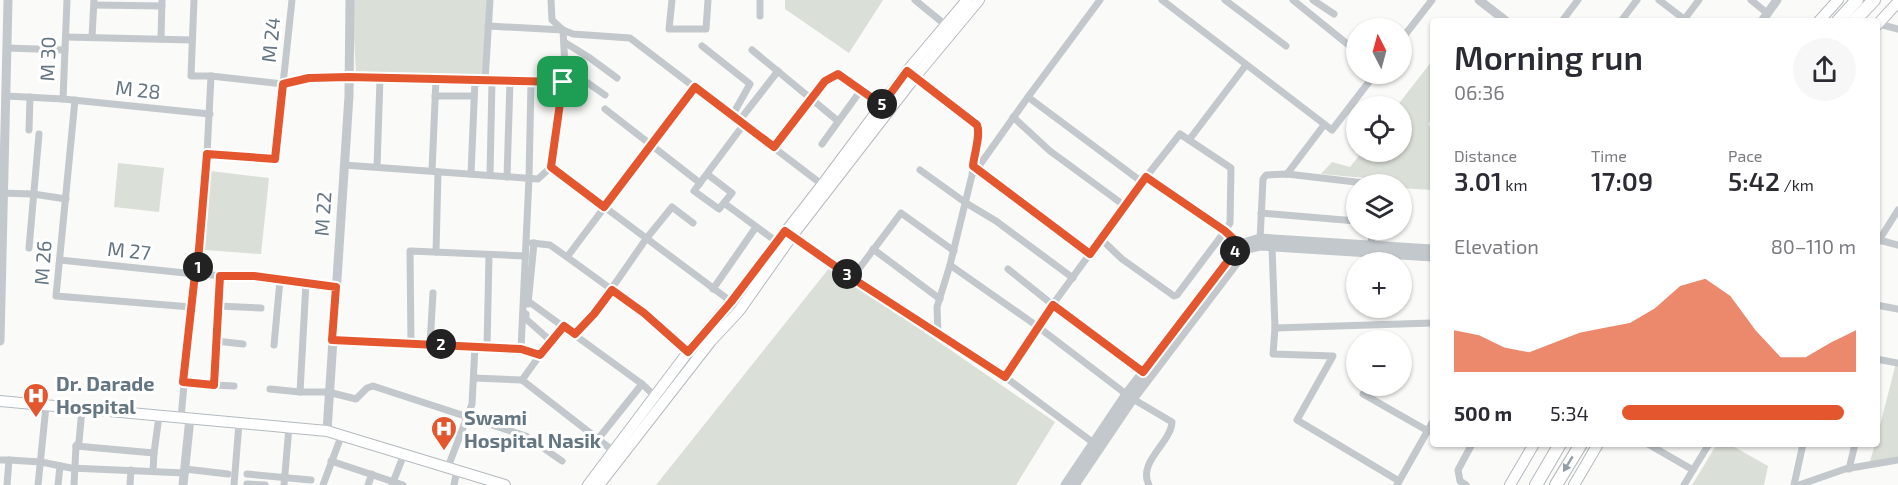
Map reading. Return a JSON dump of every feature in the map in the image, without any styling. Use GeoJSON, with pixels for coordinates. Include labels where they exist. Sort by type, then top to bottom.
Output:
{"type":"FeatureCollection","features":[{"type":"Feature","properties":{"kind":"highway"},"geometry":{"type":"LineString","coordinates":[[1841,18],[1857,0]]}},
{"type":"Feature","properties":{"kind":"highway"},"geometry":{"type":"LineString","coordinates":[[1857,18],[1874,0]]}},
{"type":"Feature","properties":{"kind":"highway"},"geometry":{"type":"LineString","coordinates":[[1536,485],[1558,447]]}},
{"type":"Feature","properties":{"kind":"highway"},"geometry":{"type":"LineString","coordinates":[[1556,485],[1579,447]]}},
{"type":"Feature","properties":{"kind":"main road"},"geometry":{"type":"LineString","coordinates":[[588,485],[617,454],[711,340],[788,233],[949,28],[967,0]]}},
{"type":"Feature","properties":{"kind":"main road"},"geometry":{"type":"LineString","coordinates":[[949,28],[979,0]]}},
{"type":"Feature","properties":{"kind":"main road"},"geometry":{"type":"LineString","coordinates":[[1821,18],[1838,0]]}},
{"type":"Feature","properties":{"kind":"main road"},"geometry":{"type":"LineString","coordinates":[[1880,23],[1898,2]]}},
{"type":"Feature","properties":{"kind":"main road"},"geometry":{"type":"LineString","coordinates":[[825,188],[882,105],[911,74]]}},
{"type":"Feature","properties":{"kind":"main road"},"geometry":{"type":"LineString","coordinates":[[599,485],[617,454],[688,352],[736,305],[777,242],[788,233]]}},
{"type":"Feature","properties":{"kind":"main road"},"geometry":{"type":"LineString","coordinates":[[0,401],[327,431],[505,485]]}},
{"type":"Feature","properties":{"kind":"main road"},"geometry":{"type":"LineString","coordinates":[[1510,485],[1532,447]]}},
{"type":"Feature","properties":{"kind":"main road"},"geometry":{"type":"LineString","coordinates":[[1574,485],[1596,447]]}},
{"type":"Feature","properties":{"kind":"street"},"geometry":{"type":"LineString","coordinates":[[0,341],[8,0]]}},
{"type":"Feature","properties":{"kind":"street","name":"M 30"},"geometry":{"type":"LineString","coordinates":[[6,96],[63,99],[67,0]]}},
{"type":"Feature","properties":{"kind":"street"},"geometry":{"type":"LineString","coordinates":[[194,0],[191,76],[283,84],[309,78],[349,77],[563,82]]}},
{"type":"Feature","properties":{"kind":"street","name":"M 24"},"geometry":{"type":"LineString","coordinates":[[207,154],[275,159],[291,0]]}},
{"type":"Feature","properties":{"kind":"street","name":"M 22"},"geometry":{"type":"LineString","coordinates":[[327,431],[349,77],[350,0]]}},
{"type":"Feature","properties":{"kind":"street"},"geometry":{"type":"LineString","coordinates":[[490,0],[488,26],[490,175]]}},
{"type":"Feature","properties":{"kind":"street"},"geometry":{"type":"LineString","coordinates":[[344,165],[538,179],[551,167],[565,67],[563,30],[552,20],[551,0]]}},
{"type":"Feature","properties":{"kind":"street"},"geometry":{"type":"LineString","coordinates":[[672,0],[669,30],[706,29],[708,0]]}},
{"type":"Feature","properties":{"kind":"street"},"geometry":{"type":"LineString","coordinates":[[760,0],[760,16]]}},
{"type":"Feature","properties":{"kind":"street"},"geometry":{"type":"LineString","coordinates":[[915,0],[949,28]]}},
{"type":"Feature","properties":{"kind":"street"},"geometry":{"type":"LineString","coordinates":[[974,170],[1100,0]]}},
{"type":"Feature","properties":{"kind":"street"},"geometry":{"type":"LineString","coordinates":[[1162,0],[1332,130],[1367,84]]}},
{"type":"Feature","properties":{"kind":"street"},"geometry":{"type":"LineString","coordinates":[[1225,0],[1286,46]]}},
{"type":"Feature","properties":{"kind":"street"},"geometry":{"type":"LineString","coordinates":[[1293,0],[1346,43]]}},
{"type":"Feature","properties":{"kind":"street"},"geometry":{"type":"LineString","coordinates":[[1313,0],[1334,15]]}},
{"type":"Feature","properties":{"kind":"street"},"geometry":{"type":"LineString","coordinates":[[1412,26],[1432,0]]}},
{"type":"Feature","properties":{"kind":"street"},"geometry":{"type":"LineString","coordinates":[[1479,0],[1502,18]]}},
{"type":"Feature","properties":{"kind":"street"},"geometry":{"type":"LineString","coordinates":[[1564,18],[1578,0]]}},
{"type":"Feature","properties":{"kind":"street"},"geometry":{"type":"LineString","coordinates":[[1623,18],[1637,0]]}},
{"type":"Feature","properties":{"kind":"street"},"geometry":{"type":"LineString","coordinates":[[1659,0],[1682,18]]}},
{"type":"Feature","properties":{"kind":"street"},"geometry":{"type":"LineString","coordinates":[[1686,18],[1699,0]]}},
{"type":"Feature","properties":{"kind":"street"},"geometry":{"type":"LineString","coordinates":[[1751,0],[1764,17],[1777,0]]}},
{"type":"Feature","properties":{"kind":"street"},"geometry":{"type":"LineString","coordinates":[[92,37],[94,3],[162,3],[160,39]]}},
{"type":"Feature","properties":{"kind":"street"},"geometry":{"type":"LineString","coordinates":[[1880,25],[1898,29]]}},
{"type":"Feature","properties":{"kind":"street"},"geometry":{"type":"LineString","coordinates":[[488,26],[563,30],[573,34],[630,38],[825,188]]}},
{"type":"Feature","properties":{"kind":"street"},"geometry":{"type":"LineString","coordinates":[[66,37],[192,40]]}},
{"type":"Feature","properties":{"kind":"street"},"geometry":{"type":"LineString","coordinates":[[564,42],[617,78]]}},
{"type":"Feature","properties":{"kind":"street"},"geometry":{"type":"LineString","coordinates":[[702,46],[750,84],[732,116]]}},
{"type":"Feature","properties":{"kind":"street"},"geometry":{"type":"LineString","coordinates":[[7,48],[65,50]]}},
{"type":"Feature","properties":{"kind":"street"},"geometry":{"type":"LineString","coordinates":[[752,50],[838,121]]}},
{"type":"Feature","properties":{"kind":"street"},"geometry":{"type":"LineString","coordinates":[[1189,140],[1246,65]]}},
{"type":"Feature","properties":{"kind":"street"},"geometry":{"type":"LineString","coordinates":[[565,67],[605,95]]}},
{"type":"Feature","properties":{"kind":"street"},"geometry":{"type":"LineString","coordinates":[[707,174],[732,193],[719,209],[694,191],[778,71]]}},
{"type":"Feature","properties":{"kind":"street"},"geometry":{"type":"LineString","coordinates":[[774,147],[825,81],[838,74],[882,105]]}},
{"type":"Feature","properties":{"kind":"street"},"geometry":{"type":"LineString","coordinates":[[911,74],[977,125],[980,132],[966,203],[937,307],[938,334]]}},
{"type":"Feature","properties":{"kind":"street"},"geometry":{"type":"LineString","coordinates":[[183,485],[185,418],[183,382],[207,154],[211,76]]}},
{"type":"Feature","properties":{"kind":"street"},"geometry":{"type":"LineString","coordinates":[[377,167],[380,78]]}},
{"type":"Feature","properties":{"kind":"street"},"geometry":{"type":"LineString","coordinates":[[436,79],[436,252]]}},
{"type":"Feature","properties":{"kind":"street"},"geometry":{"type":"LineString","coordinates":[[471,174],[475,80]]}},
{"type":"Feature","properties":{"kind":"street"},"geometry":{"type":"LineString","coordinates":[[507,177],[510,81]]}},
{"type":"Feature","properties":{"kind":"street"},"geometry":{"type":"LineString","coordinates":[[531,82],[530,243],[528,301],[525,318],[552,342]]}},
{"type":"Feature","properties":{"kind":"street"},"geometry":{"type":"LineString","coordinates":[[567,257],[695,87]]}},
{"type":"Feature","properties":{"kind":"street"},"geometry":{"type":"LineString","coordinates":[[822,144],[861,90]]}},
{"type":"Feature","properties":{"kind":"street"},"geometry":{"type":"LineString","coordinates":[[435,96],[474,96]]}},
{"type":"Feature","properties":{"kind":"street"},"geometry":{"type":"LineString","coordinates":[[28,130],[30,97]]}},
{"type":"Feature","properties":{"kind":"street"},"geometry":{"type":"LineString","coordinates":[[1028,97],[1144,179],[1225,231],[1242,249]]}},
{"type":"Feature","properties":{"kind":"street","name":"M 28"},"geometry":{"type":"LineString","coordinates":[[63,99],[210,114]]}},
{"type":"Feature","properties":{"kind":"street","name":"M 26"},"geometry":{"type":"LineString","coordinates":[[75,100],[56,296],[191,308]]}},
{"type":"Feature","properties":{"kind":"street"},"geometry":{"type":"LineString","coordinates":[[605,109],[700,183]]}},
{"type":"Feature","properties":{"kind":"street"},"geometry":{"type":"LineString","coordinates":[[1013,117],[1050,151],[1125,206]]}},
{"type":"Feature","properties":{"kind":"street"},"geometry":{"type":"LineString","coordinates":[[1287,174],[1324,125]]}},
{"type":"Feature","properties":{"kind":"street"},"geometry":{"type":"LineString","coordinates":[[29,248],[39,134]]}},
{"type":"Feature","properties":{"kind":"street"},"geometry":{"type":"LineString","coordinates":[[1005,377],[1037,326],[1053,305],[1101,238],[1125,206],[1144,179],[1180,134],[1231,168],[1230,223],[1178,295],[1174,296],[1122,259],[1101,238]]}},
{"type":"Feature","properties":{"kind":"street"},"geometry":{"type":"LineString","coordinates":[[551,167],[736,305]]}},
{"type":"Feature","properties":{"kind":"street"},"geometry":{"type":"LineString","coordinates":[[920,170],[996,221],[1072,278]]}},
{"type":"Feature","properties":{"kind":"street"},"geometry":{"type":"LineString","coordinates":[[974,170],[1090,254]]}},
{"type":"Feature","properties":{"kind":"street"},"geometry":{"type":"LineString","coordinates":[[1260,242],[1263,179],[1266,175],[1287,174],[1346,181]]}},
{"type":"Feature","properties":{"kind":"street"},"geometry":{"type":"LineString","coordinates":[[2,193],[66,198]]}},
{"type":"Feature","properties":{"kind":"street"},"geometry":{"type":"LineString","coordinates":[[724,202],[777,242]]}},
{"type":"Feature","properties":{"kind":"street"},"geometry":{"type":"LineString","coordinates":[[575,334],[594,314],[646,238],[672,207],[693,223]]}},
{"type":"Feature","properties":{"kind":"street"},"geometry":{"type":"LineString","coordinates":[[1880,240],[1898,210]]}},
{"type":"Feature","properties":{"kind":"street"},"geometry":{"type":"LineString","coordinates":[[852,278],[901,213],[954,250]]}},
{"type":"Feature","properties":{"kind":"street"},"geometry":{"type":"LineString","coordinates":[[1261,213],[1346,219]]}},
{"type":"Feature","properties":{"kind":"street"},"geometry":{"type":"LineString","coordinates":[[712,289],[756,227]]}},
{"type":"Feature","properties":{"kind":"street"},"geometry":{"type":"LineString","coordinates":[[788,233],[852,278],[1005,377],[1096,445]]}},
{"type":"Feature","properties":{"kind":"street"},"geometry":{"type":"LineString","coordinates":[[1371,240],[1371,249]]}},
{"type":"Feature","properties":{"kind":"street"},"geometry":{"type":"LineString","coordinates":[[1260,242],[1272,247],[1430,249]]}},
{"type":"Feature","properties":{"kind":"street"},"geometry":{"type":"LineString","coordinates":[[1130,396],[1143,372],[1242,249],[1251,248],[1260,242],[1371,249],[1430,257]]}},
{"type":"Feature","properties":{"kind":"street"},"geometry":{"type":"LineString","coordinates":[[521,349],[525,256],[530,243]]}},
{"type":"Feature","properties":{"kind":"street"},"geometry":{"type":"LineString","coordinates":[[530,243],[550,245],[644,313],[688,352]]}},
{"type":"Feature","properties":{"kind":"street"},"geometry":{"type":"LineString","coordinates":[[1880,243],[1898,245]]}},
{"type":"Feature","properties":{"kind":"street"},"geometry":{"type":"LineString","coordinates":[[1272,247],[1275,328],[1273,354],[1333,356],[1297,420],[1398,483],[1430,427]]}},
{"type":"Feature","properties":{"kind":"street"},"geometry":{"type":"LineString","coordinates":[[873,249],[940,299]]}},
{"type":"Feature","properties":{"kind":"street"},"geometry":{"type":"LineString","coordinates":[[1065,485],[1242,249]]}},
{"type":"Feature","properties":{"kind":"street"},"geometry":{"type":"LineString","coordinates":[[411,343],[410,251],[525,256]]}},
{"type":"Feature","properties":{"kind":"street"},"geometry":{"type":"LineString","coordinates":[[487,347],[489,255]]}},
{"type":"Feature","properties":{"kind":"street","name":"M 27"},"geometry":{"type":"LineString","coordinates":[[60,260],[196,274],[263,277],[336,287]]}},
{"type":"Feature","properties":{"kind":"street"},"geometry":{"type":"LineString","coordinates":[[950,265],[1037,326],[1130,396],[1172,422],[1169,433],[1149,463],[1146,477],[1149,485]]}},
{"type":"Feature","properties":{"kind":"street"},"geometry":{"type":"LineString","coordinates":[[1008,269],[1143,372]]}},
{"type":"Feature","properties":{"kind":"street"},"geometry":{"type":"LineString","coordinates":[[214,385],[220,276]]}},
{"type":"Feature","properties":{"kind":"street"},"geometry":{"type":"LineString","coordinates":[[274,345],[280,280]]}},
{"type":"Feature","properties":{"kind":"street"},"geometry":{"type":"LineString","coordinates":[[300,392],[306,283]]}},
{"type":"Feature","properties":{"kind":"street"},"geometry":{"type":"LineString","coordinates":[[430,344],[433,293]]}},
{"type":"Feature","properties":{"kind":"street"},"geometry":{"type":"LineString","coordinates":[[528,301],[642,384],[656,397]]}},
{"type":"Feature","properties":{"kind":"street"},"geometry":{"type":"LineString","coordinates":[[1880,305],[1898,309]]}},
{"type":"Feature","properties":{"kind":"street"},"geometry":{"type":"LineString","coordinates":[[218,306],[261,308]]}},
{"type":"Feature","properties":{"kind":"street"},"geometry":{"type":"LineString","coordinates":[[1275,328],[1430,322]]}},
{"type":"Feature","properties":{"kind":"street"},"geometry":{"type":"LineString","coordinates":[[522,380],[564,326]]}},
{"type":"Feature","properties":{"kind":"street"},"geometry":{"type":"LineString","coordinates":[[332,340],[521,349],[540,355]]}},
{"type":"Feature","properties":{"kind":"street"},"geometry":{"type":"LineString","coordinates":[[216,342],[243,344]]}},
{"type":"Feature","properties":{"kind":"street"},"geometry":{"type":"LineString","coordinates":[[454,485],[453,469],[472,404],[475,346]]}},
{"type":"Feature","properties":{"kind":"street"},"geometry":{"type":"LineString","coordinates":[[1880,360],[1898,363]]}},
{"type":"Feature","properties":{"kind":"street"},"geometry":{"type":"LineString","coordinates":[[474,378],[522,380],[617,454]]}},
{"type":"Feature","properties":{"kind":"street"},"geometry":{"type":"LineString","coordinates":[[183,382],[234,386]]}},
{"type":"Feature","properties":{"kind":"street"},"geometry":{"type":"LineString","coordinates":[[598,439],[642,384]]}},
{"type":"Feature","properties":{"kind":"street"},"geometry":{"type":"LineString","coordinates":[[270,389],[328,392],[356,399],[367,388],[373,386],[526,436],[562,461]]}},
{"type":"Feature","properties":{"kind":"street"},"geometry":{"type":"LineString","coordinates":[[1367,396],[1428,431]]}},
{"type":"Feature","properties":{"kind":"street"},"geometry":{"type":"LineString","coordinates":[[38,485],[46,406]]}},
{"type":"Feature","properties":{"kind":"street"},"geometry":{"type":"LineString","coordinates":[[74,485],[76,446],[79,442],[82,409]]}},
{"type":"Feature","properties":{"kind":"street"},"geometry":{"type":"LineString","coordinates":[[153,471],[159,416]]}},
{"type":"Feature","properties":{"kind":"street"},"geometry":{"type":"LineString","coordinates":[[234,485],[239,423]]}},
{"type":"Feature","properties":{"kind":"street"},"geometry":{"type":"LineString","coordinates":[[285,481],[289,427]]}},
{"type":"Feature","properties":{"kind":"street"},"geometry":{"type":"LineString","coordinates":[[323,485],[342,434]]}},
{"type":"Feature","properties":{"kind":"street"},"geometry":{"type":"LineString","coordinates":[[1076,485],[1096,445]]}},
{"type":"Feature","properties":{"kind":"street"},"geometry":{"type":"LineString","coordinates":[[76,446],[154,453]]}},
{"type":"Feature","properties":{"kind":"street"},"geometry":{"type":"LineString","coordinates":[[1466,485],[1460,481],[1458,470],[1470,447]]}},
{"type":"Feature","properties":{"kind":"street"},"geometry":{"type":"LineString","coordinates":[[1653,447],[1693,470]]}},
{"type":"Feature","properties":{"kind":"street"},"geometry":{"type":"LineString","coordinates":[[1684,485],[1707,447]]}},
{"type":"Feature","properties":{"kind":"street"},"geometry":{"type":"LineString","coordinates":[[1803,447],[1797,485],[1849,469],[1897,459]]}},
{"type":"Feature","properties":{"kind":"street"},"geometry":{"type":"LineString","coordinates":[[1849,469],[1854,447]]}},
{"type":"Feature","properties":{"kind":"street"},"geometry":{"type":"LineString","coordinates":[[393,483],[404,454]]}},
{"type":"Feature","properties":{"kind":"street"},"geometry":{"type":"LineString","coordinates":[[0,460],[40,462],[75,468],[228,474]]}},
{"type":"Feature","properties":{"kind":"street"},"geometry":{"type":"LineString","coordinates":[[7,485],[9,460]]}},
{"type":"Feature","properties":{"kind":"street"},"geometry":{"type":"LineString","coordinates":[[332,461],[403,485]]}},
{"type":"Feature","properties":{"kind":"street"},"geometry":{"type":"LineString","coordinates":[[58,485],[60,466]]}},
{"type":"Feature","properties":{"kind":"street"},"geometry":{"type":"LineString","coordinates":[[130,485],[131,470]]}},
{"type":"Feature","properties":{"kind":"street"},"geometry":{"type":"LineString","coordinates":[[247,474],[285,481],[310,480]]}},
{"type":"Feature","properties":{"kind":"street"},"geometry":{"type":"LineString","coordinates":[[368,485],[372,474]]}},
{"type":"Feature","properties":{"kind":"street"},"geometry":{"type":"LineString","coordinates":[[247,484],[264,485]]}},
{"type":"Feature","properties":{"kind":"shaded area"},"geometry":{"type":"Polygon","coordinates":[[[352,0],[489,0],[482,76],[356,74],[352,0]]]}},
{"type":"Feature","properties":{"kind":"shaded area"},"geometry":{"type":"Polygon","coordinates":[[[785,0],[883,0],[849,53],[785,9],[785,0]]]}},
{"type":"Feature","properties":{"kind":"shaded area"},"geometry":{"type":"Polygon","coordinates":[[[1430,64],[1430,121],[1428,124],[1430,126],[1430,190],[1412,189],[1412,174],[1346,174],[1346,176],[1321,174],[1332,162],[1350,167],[1354,162],[1412,162],[1412,96],[1405,96],[1430,64]]]}},
{"type":"Feature","properties":{"kind":"shaded area"},"geometry":{"type":"Polygon","coordinates":[[[118,163],[164,168],[159,212],[114,207],[118,163]]]}},
{"type":"Feature","properties":{"kind":"shaded area"},"geometry":{"type":"Polygon","coordinates":[[[210,171],[269,178],[261,254],[205,250],[210,171]]]}},
{"type":"Feature","properties":{"kind":"shaded area"},"geometry":{"type":"Polygon","coordinates":[[[830,267],[1055,422],[1016,485],[656,485],[830,267]]]}},
{"type":"Feature","properties":{"kind":"shaded area"},"geometry":{"type":"Polygon","coordinates":[[[1896,363],[1898,363],[1898,456],[1896,460],[1869,465],[1874,447],[1880,447],[1880,425],[1896,363]]]}},
{"type":"Feature","properties":{"kind":"shaded area"},"geometry":{"type":"Polygon","coordinates":[[[1715,447],[1734,447],[1768,466],[1764,485],[1692,485],[1715,447]]]}},
{"type":"Feature","properties":{"kind":"place","name":"Dr. Darade Hospital"},"geometry":{"type":"Point","coordinates":[36,419]}},
{"type":"Feature","properties":{"kind":"place","name":"Swami Hospital Nasik"},"geometry":{"type":"Point","coordinates":[444,452]}},
{"type":"Feature","properties":{"kind":"route"},"geometry":{"type":"LineString","coordinates":[[907,71],[977,125],[980,132],[973,166],[1090,254],[1146,177],[1225,231],[1240,245],[1143,372],[1053,305],[1005,377],[852,278],[785,231],[731,302],[688,352],[644,313],[612,290],[575,334],[564,326],[540,355],[521,349],[332,340],[336,287],[254,276],[220,276],[214,385],[183,382],[195,274],[197,273],[207,154],[275,159],[283,84],[309,78],[349,77],[563,82],[551,167],[604,207],[695,87],[774,147],[825,81],[838,74],[882,105],[907,71]]}}]}
